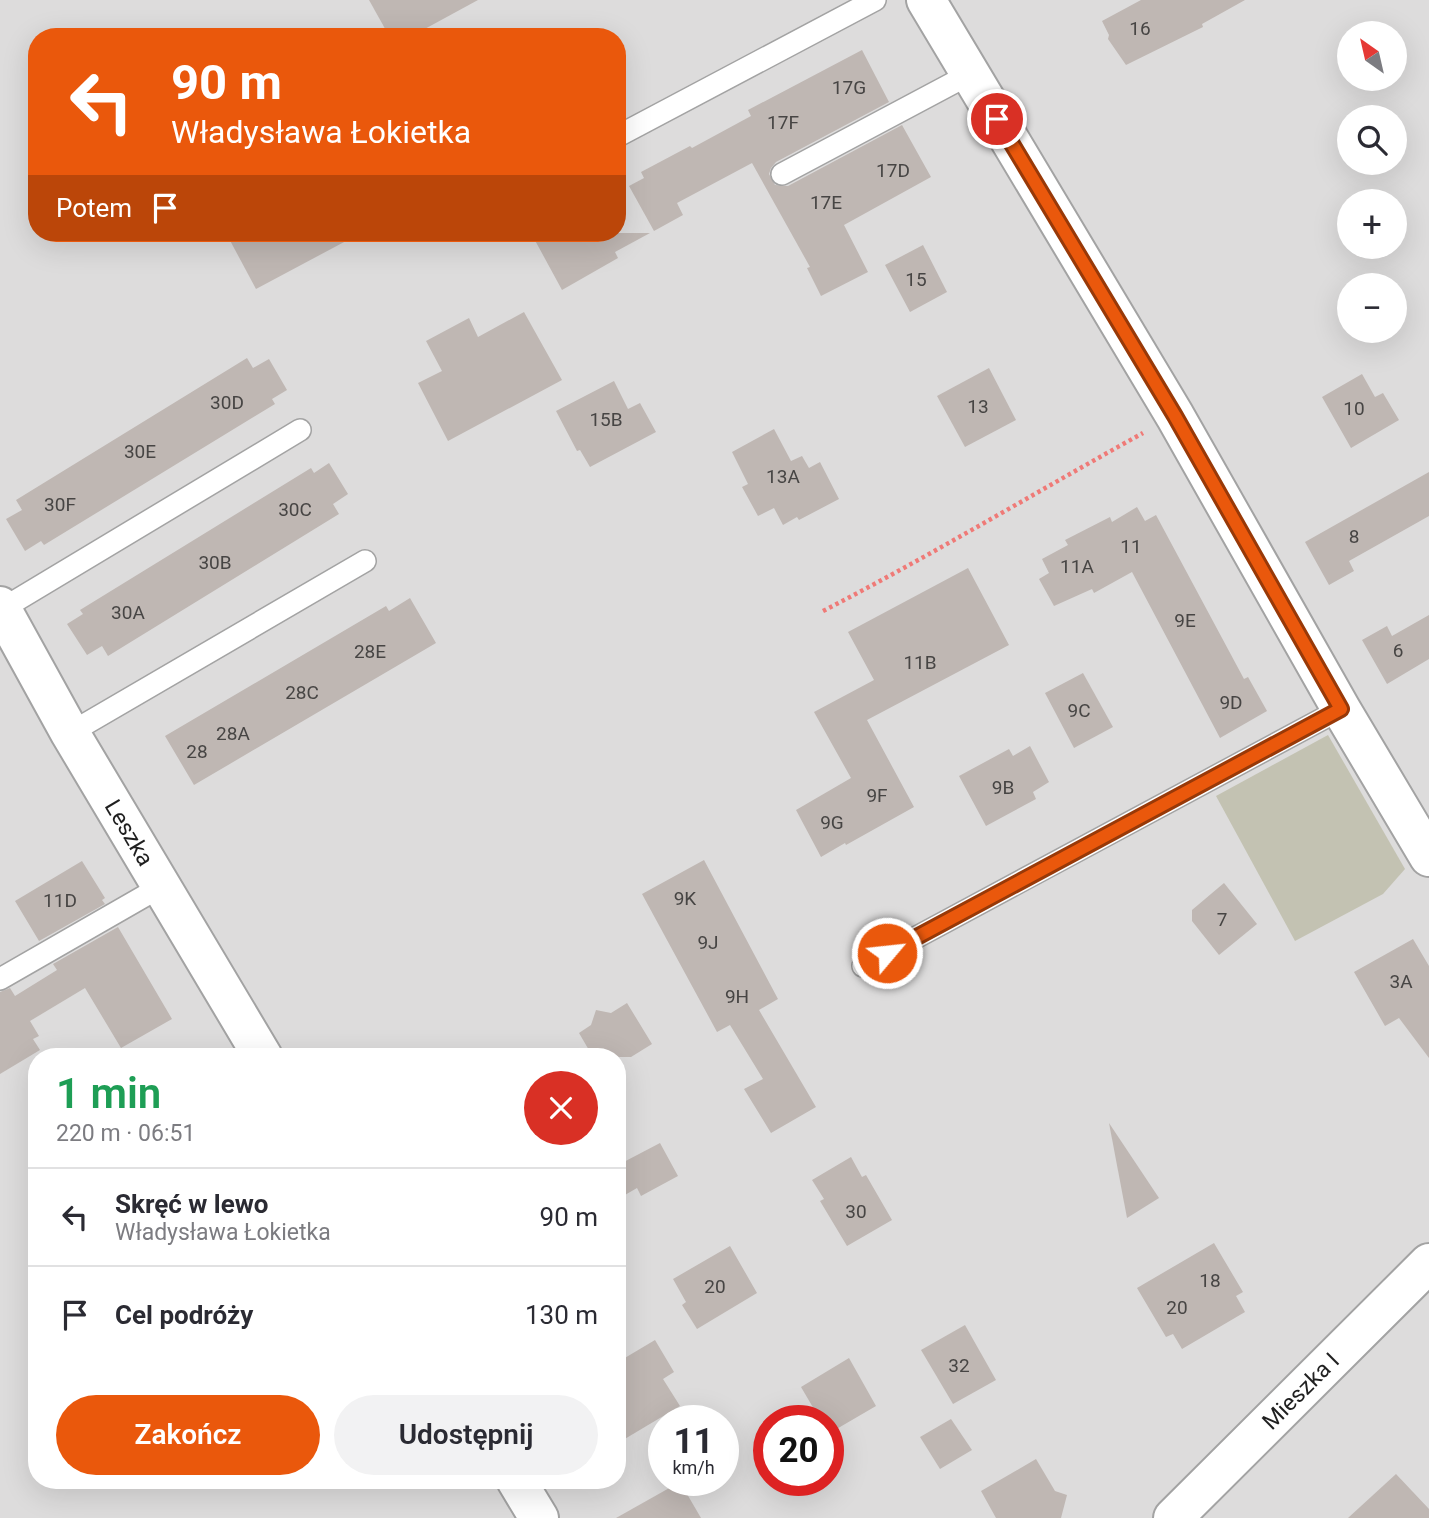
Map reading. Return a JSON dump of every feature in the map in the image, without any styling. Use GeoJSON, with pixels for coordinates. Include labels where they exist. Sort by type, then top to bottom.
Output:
{"type":"FeatureCollection","features":[{"type":"Feature","properties":{"kind":"street"},"geometry":{"type":"LineString","coordinates":[[926,0],[1175,416],[1341,709],[1429,857]]}},
{"type":"Feature","properties":{"kind":"street","name":"Leszka"},"geometry":{"type":"LineString","coordinates":[[1,607],[70,733],[258,1048]]}},
{"type":"Feature","properties":{"kind":"street","name":"Mieszka I"},"geometry":{"type":"LineString","coordinates":[[1173,1518],[1429,1263]]}},
{"type":"Feature","properties":{"kind":"street"},"geometry":{"type":"LineString","coordinates":[[521,1489],[539,1518]]}},
{"type":"Feature","properties":{"kind":"lane"},"geometry":{"type":"LineString","coordinates":[[626,132],[875,0]]}},
{"type":"Feature","properties":{"kind":"lane"},"geometry":{"type":"LineString","coordinates":[[782,174],[970,74]]}},
{"type":"Feature","properties":{"kind":"lane"},"geometry":{"type":"LineString","coordinates":[[1,607],[300,430]]}},
{"type":"Feature","properties":{"kind":"lane"},"geometry":{"type":"LineString","coordinates":[[70,733],[365,561]]}},
{"type":"Feature","properties":{"kind":"lane"},"geometry":{"type":"LineString","coordinates":[[863,966],[1341,709]]}},
{"type":"Feature","properties":{"kind":"lane"},"geometry":{"type":"LineString","coordinates":[[0,979],[162,886]]}},
{"type":"Feature","properties":{"kind":"path"},"geometry":{"type":"LineString","coordinates":[[823,611],[928,556],[998,513],[1175,416]]}},
{"type":"Feature","properties":{"kind":"shaded area"},"geometry":{"type":"Polygon","coordinates":[[[0,0],[1429,0],[1429,1518],[0,1518],[0,0]]]}},
{"type":"Feature","properties":{"kind":"shaded area"},"geometry":{"type":"Polygon","coordinates":[[[1328,735],[1405,869],[1383,894],[1295,941],[1216,796],[1328,735]]]}},
{"type":"Feature","properties":{"kind":"building"},"geometry":{"type":"Polygon","coordinates":[[[369,0],[478,0],[427,28],[385,28],[369,0]]]}},
{"type":"Feature","properties":{"kind":"building"},"geometry":{"type":"Polygon","coordinates":[[[1141,0],[1245,0],[1202,24],[1203,27],[1126,65],[1108,39],[1109,35],[1102,21],[1141,0]]]}},
{"type":"Feature","properties":{"kind":"building"},"geometry":{"type":"Polygon","coordinates":[[[862,50],[889,102],[776,162],[769,174],[775,185],[788,186],[902,125],[931,177],[844,225],[868,272],[821,296],[807,268],[810,267],[752,163],[677,203],[683,215],[654,231],[629,186],[644,178],[641,172],[751,116],[748,110],[862,50]]]}},
{"type":"Feature","properties":{"kind":"building"},"geometry":{"type":"Polygon","coordinates":[[[626,233],[650,233],[615,252],[618,258],[562,290],[536,242],[626,242],[626,233]]]}},
{"type":"Feature","properties":{"kind":"building"},"geometry":{"type":"Polygon","coordinates":[[[231,242],[344,242],[256,289],[231,242]]]}},
{"type":"Feature","properties":{"kind":"building"},"geometry":{"type":"Polygon","coordinates":[[[923,245],[947,292],[910,312],[885,265],[923,245]]]}},
{"type":"Feature","properties":{"kind":"building"},"geometry":{"type":"Polygon","coordinates":[[[524,312],[562,380],[448,441],[418,383],[442,371],[426,341],[469,318],[478,337],[524,312]]]}},
{"type":"Feature","properties":{"kind":"building"},"geometry":{"type":"Polygon","coordinates":[[[247,358],[253,368],[269,359],[287,390],[272,399],[275,404],[44,545],[41,541],[25,551],[6,519],[22,510],[16,500],[247,358]]]}},
{"type":"Feature","properties":{"kind":"building"},"geometry":{"type":"Polygon","coordinates":[[[989,368],[1016,420],[965,447],[937,396],[989,368]]]}},
{"type":"Feature","properties":{"kind":"building"},"geometry":{"type":"Polygon","coordinates":[[[1362,374],[1375,397],[1383,393],[1399,420],[1351,448],[1322,397],[1362,374]]]}},
{"type":"Feature","properties":{"kind":"building"},"geometry":{"type":"Polygon","coordinates":[[[614,381],[628,409],[640,403],[656,432],[590,467],[580,450],[577,451],[556,411],[614,381]]]}},
{"type":"Feature","properties":{"kind":"building"},"geometry":{"type":"Polygon","coordinates":[[[774,429],[791,461],[802,456],[809,468],[820,462],[839,499],[799,520],[797,517],[783,525],[774,508],[758,516],[742,487],[748,484],[732,452],[774,429]]]}},
{"type":"Feature","properties":{"kind":"building"},"geometry":{"type":"Polygon","coordinates":[[[329,463],[348,494],[333,504],[339,514],[108,656],[102,646],[87,655],[67,624],[83,614],[80,610],[311,468],[314,473],[329,463]]]}},
{"type":"Feature","properties":{"kind":"building"},"geometry":{"type":"Polygon","coordinates":[[[1429,472],[1429,516],[1349,561],[1354,571],[1329,585],[1305,542],[1429,472]]]}},
{"type":"Feature","properties":{"kind":"building"},"geometry":{"type":"Polygon","coordinates":[[[1137,507],[1145,521],[1156,515],[1244,679],[1248,677],[1267,711],[1220,738],[1132,572],[1094,593],[1092,589],[1054,606],[1039,579],[1049,573],[1042,559],[1068,545],[1065,540],[1110,517],[1112,522],[1137,507]]]}},
{"type":"Feature","properties":{"kind":"building"},"geometry":{"type":"Polygon","coordinates":[[[968,568],[1009,645],[867,720],[914,807],[821,857],[796,810],[851,778],[814,712],[874,680],[848,632],[968,568]]]}},
{"type":"Feature","properties":{"kind":"building"},"geometry":{"type":"Polygon","coordinates":[[[410,598],[436,643],[194,785],[165,736],[386,606],[389,611],[410,598]]]}},
{"type":"Feature","properties":{"kind":"building"},"geometry":{"type":"Polygon","coordinates":[[[1429,615],[1429,659],[1387,684],[1362,640],[1387,626],[1392,636],[1429,615]]]}},
{"type":"Feature","properties":{"kind":"building"},"geometry":{"type":"Polygon","coordinates":[[[1083,673],[1113,727],[1074,748],[1045,693],[1083,673]]]}},
{"type":"Feature","properties":{"kind":"building"},"geometry":{"type":"Polygon","coordinates":[[[1030,746],[1049,782],[1033,792],[1036,799],[986,826],[959,776],[1009,749],[1013,756],[1030,746]]]}},
{"type":"Feature","properties":{"kind":"building"},"geometry":{"type":"Polygon","coordinates":[[[704,860],[778,999],[759,1010],[816,1107],[771,1133],[744,1089],[763,1079],[730,1025],[717,1032],[642,894],[704,860]]]}},
{"type":"Feature","properties":{"kind":"building"},"geometry":{"type":"Polygon","coordinates":[[[82,861],[105,898],[102,900],[105,904],[39,941],[15,901],[82,861]]]}},
{"type":"Feature","properties":{"kind":"building"},"geometry":{"type":"Polygon","coordinates":[[[1224,883],[1257,924],[1219,955],[1192,921],[1192,910],[1224,883]]]}},
{"type":"Feature","properties":{"kind":"building"},"geometry":{"type":"Polygon","coordinates":[[[118,927],[172,1019],[121,1048],[85,988],[30,1021],[39,1036],[33,1039],[39,1048],[28,1048],[28,1057],[0,1074],[0,992],[10,988],[15,996],[57,970],[53,964],[118,927]]]}},
{"type":"Feature","properties":{"kind":"building"},"geometry":{"type":"Polygon","coordinates":[[[1413,939],[1429,966],[1429,1058],[1399,1018],[1385,1026],[1354,972],[1413,939]]]}},
{"type":"Feature","properties":{"kind":"building"},"geometry":{"type":"Polygon","coordinates":[[[627,1003],[652,1044],[631,1057],[626,1057],[626,1048],[588,1048],[579,1033],[591,1025],[596,1010],[611,1013],[627,1003]]]}},
{"type":"Feature","properties":{"kind":"building"},"geometry":{"type":"Polygon","coordinates":[[[1109,1123],[1159,1198],[1127,1218],[1109,1123]]]}},
{"type":"Feature","properties":{"kind":"building"},"geometry":{"type":"Polygon","coordinates":[[[660,1143],[678,1176],[641,1196],[637,1188],[626,1194],[626,1161],[660,1143]]]}},
{"type":"Feature","properties":{"kind":"building"},"geometry":{"type":"Polygon","coordinates":[[[851,1157],[862,1177],[866,1175],[892,1220],[847,1246],[820,1201],[824,1199],[812,1180],[851,1157]]]}},
{"type":"Feature","properties":{"kind":"building"},"geometry":{"type":"Polygon","coordinates":[[[1214,1243],[1243,1292],[1236,1296],[1245,1312],[1182,1349],[1173,1334],[1166,1337],[1137,1288],[1214,1243]]]}},
{"type":"Feature","properties":{"kind":"building"},"geometry":{"type":"Polygon","coordinates":[[[730,1246],[757,1293],[697,1329],[682,1305],[686,1302],[673,1279],[730,1246]]]}},
{"type":"Feature","properties":{"kind":"building"},"geometry":{"type":"Polygon","coordinates":[[[965,1325],[996,1380],[953,1404],[921,1350],[965,1325]]]}},
{"type":"Feature","properties":{"kind":"building"},"geometry":{"type":"Polygon","coordinates":[[[655,1340],[674,1372],[663,1379],[679,1405],[648,1405],[648,1425],[626,1438],[626,1357],[655,1340]]]}},
{"type":"Feature","properties":{"kind":"building"},"geometry":{"type":"Polygon","coordinates":[[[849,1358],[876,1406],[844,1425],[844,1405],[812,1405],[801,1387],[849,1358]]]}},
{"type":"Feature","properties":{"kind":"building"},"geometry":{"type":"Polygon","coordinates":[[[951,1419],[972,1450],[940,1469],[920,1437],[951,1419]]]}},
{"type":"Feature","properties":{"kind":"building"},"geometry":{"type":"Polygon","coordinates":[[[1036,1459],[1055,1491],[1067,1495],[1061,1518],[996,1518],[981,1491],[1036,1459]]]}},
{"type":"Feature","properties":{"kind":"building"},"geometry":{"type":"Polygon","coordinates":[[[1396,1474],[1429,1509],[1429,1518],[1348,1518],[1396,1474]]]}},
{"type":"Feature","properties":{"kind":"building"},"geometry":{"type":"Polygon","coordinates":[[[655,1496],[688,1496],[701,1518],[616,1518],[655,1496]]]}},
{"type":"Feature","properties":{"kind":"route"},"geometry":{"type":"LineString","coordinates":[[887,953],[1341,709],[1175,416],[997,119]]}}]}
